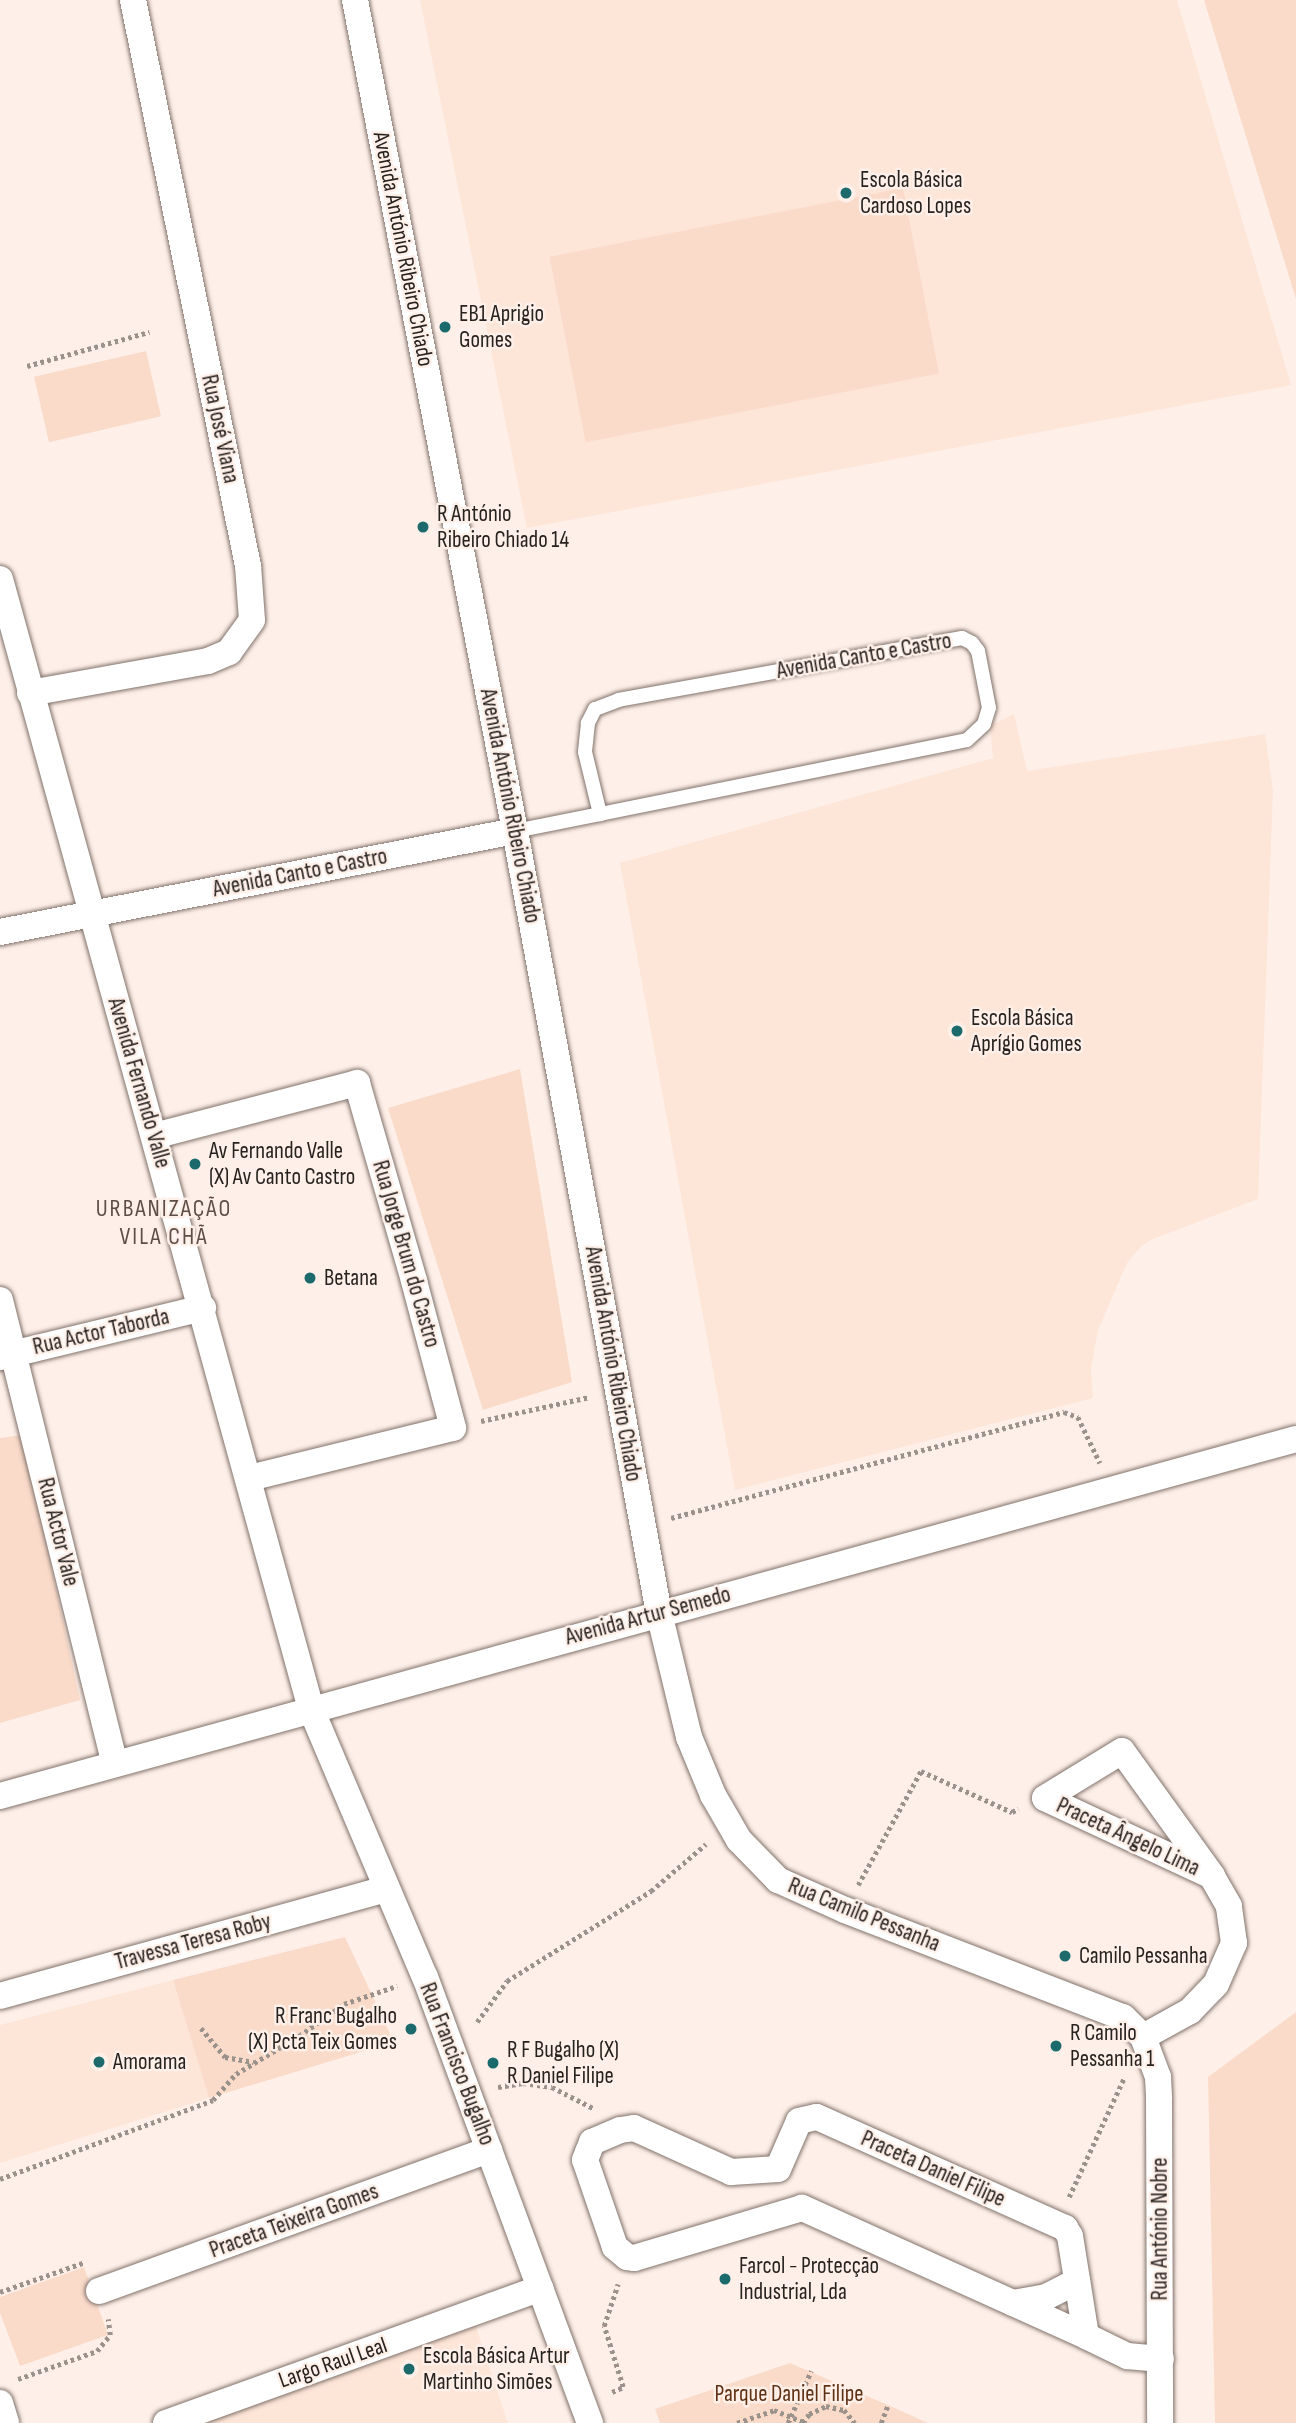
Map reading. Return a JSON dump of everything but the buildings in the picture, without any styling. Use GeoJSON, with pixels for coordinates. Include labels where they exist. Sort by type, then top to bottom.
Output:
{"type":"FeatureCollection","features":[{"type":"Feature","properties":{"kind":"street","name":"Rua José Viana"},"geometry":{"type":"LineString","coordinates":[[30,693],[208,661],[229,652],[252,620],[248,566],[133,0]]}},
{"type":"Feature","properties":{"kind":"street","name":"Avenida António Ribeiro Chiado"},"geometry":{"type":"LineString","coordinates":[[355,0],[515,831],[659,1613]]}},
{"type":"Feature","properties":{"kind":"street","name":"Avenida Fernando Valle"},"geometry":{"type":"LineString","coordinates":[[0,579],[250,1478],[311,1709]]}},
{"type":"Feature","properties":{"kind":"street","name":"Avenida Canto e Castro"},"geometry":{"type":"LineString","coordinates":[[0,932],[515,831]]}},
{"type":"Feature","properties":{"kind":"street","name":"Rua Jorge Brum do Castro"},"geometry":{"type":"LineString","coordinates":[[154,1136],[358,1083],[411,1268],[453,1428],[250,1478]]}},
{"type":"Feature","properties":{"kind":"street","name":"Rua Actor Vale"},"geometry":{"type":"LineString","coordinates":[[0,1300],[7,1355],[116,1764]]}},
{"type":"Feature","properties":{"kind":"street","name":"Rua Actor Taborda"},"geometry":{"type":"LineString","coordinates":[[7,1355],[203,1308]]}},
{"type":"Feature","properties":{"kind":"street","name":"Avenida Artur Semedo"},"geometry":{"type":"LineString","coordinates":[[0,1796],[1296,1439]]}},
{"type":"Feature","properties":{"kind":"street","name":"Rua Camilo Pessanha"},"geometry":{"type":"LineString","coordinates":[[659,1613],[688,1737],[713,1795],[739,1840],[778,1880],[845,1910],[1123,2017],[1143,2038]]}},
{"type":"Feature","properties":{"kind":"street","name":"Rua Francisco Bugalho"},"geometry":{"type":"LineString","coordinates":[[311,1709],[425,1978],[586,2413]]}},
{"type":"Feature","properties":{"kind":"street","name":"Praceta Ângelo Lima"},"geometry":{"type":"LineString","coordinates":[[1045,1798],[1122,1751],[1223,1892],[1233,1923],[1234,1944],[1228,1963],[1216,1984],[1197,2005],[1143,2038]]}},
{"type":"Feature","properties":{"kind":"street","name":"Praceta Ângelo Lima"},"geometry":{"type":"LineString","coordinates":[[1045,1798],[1212,1876]]}},
{"type":"Feature","properties":{"kind":"street","name":"Travessa Teresa Roby"},"geometry":{"type":"LineString","coordinates":[[0,1996],[386,1889]]}},
{"type":"Feature","properties":{"kind":"street","name":"Rua António Nobre"},"geometry":{"type":"LineString","coordinates":[[1143,2038],[1152,2055],[1159,2088],[1160,2423]]}},
{"type":"Feature","properties":{"kind":"street","name":"Praceta Daniel Filipe"},"geometry":{"type":"LineString","coordinates":[[778,2169],[799,2121],[812,2116],[1058,2224]]}},
{"type":"Feature","properties":{"kind":"street"},"geometry":{"type":"LineString","coordinates":[[802,2208],[634,2258],[627,2257],[615,2247],[585,2161],[592,2142],[620,2130],[634,2128],[731,2172],[778,2169],[786,2193],[802,2208],[1127,2356],[1161,2359]]}},
{"type":"Feature","properties":{"kind":"street","name":"Praceta Teixeira Gomes"},"geometry":{"type":"LineString","coordinates":[[99,2291],[489,2150]]}},
{"type":"Feature","properties":{"kind":"street"},"geometry":{"type":"LineString","coordinates":[[1058,2224],[1070,2236],[1086,2336]]}},
{"type":"Feature","properties":{"kind":"street"},"geometry":{"type":"LineString","coordinates":[[1013,2303],[1046,2297],[1077,2281]]}},
{"type":"Feature","properties":{"kind":"street","name":"Largo Raul Leal"},"geometry":{"type":"LineString","coordinates":[[166,2423],[540,2288]]}},
{"type":"Feature","properties":{"kind":"street"},"geometry":{"type":"LineString","coordinates":[[6,2423],[7,2392]]}},
{"type":"Feature","properties":{"kind":"lane","name":"Avenida Canto e Castro"},"geometry":{"type":"LineString","coordinates":[[515,831],[600,814],[967,740],[984,724],[989,708],[978,651],[972,643],[962,638],[619,700],[594,709],[588,723],[585,752],[600,814]]}},
{"type":"Feature","properties":{"kind":"path"},"geometry":{"type":"LineString","coordinates":[[27,366],[149,332]]}},
{"type":"Feature","properties":{"kind":"path"},"geometry":{"type":"LineString","coordinates":[[514,1414],[576,1400]]}},
{"type":"Feature","properties":{"kind":"path"},"geometry":{"type":"LineString","coordinates":[[643,1526],[1069,1411],[1078,1417],[1113,1489]]}},
{"type":"Feature","properties":{"kind":"path","name":"Praceta Ângelo Lima"},"geometry":{"type":"LineString","coordinates":[[845,1910],[921,1771],[1012,1812],[1045,1798]]}},
{"type":"Feature","properties":{"kind":"path"},"geometry":{"type":"LineString","coordinates":[[477,2022],[507,1981],[651,1891],[730,1824]]}},
{"type":"Feature","properties":{"kind":"path"},"geometry":{"type":"LineString","coordinates":[[0,2179],[213,2100],[236,2074],[355,1998],[425,1978]]}},
{"type":"Feature","properties":{"kind":"path"},"geometry":{"type":"LineString","coordinates":[[201,2028],[225,2057],[255,2062]]}},
{"type":"Feature","properties":{"kind":"path"},"geometry":{"type":"LineString","coordinates":[[1058,2224],[1143,2038]]}},
{"type":"Feature","properties":{"kind":"path"},"geometry":{"type":"LineString","coordinates":[[468,2093],[523,2083],[552,2087],[634,2128]]}},
{"type":"Feature","properties":{"kind":"path"},"geometry":{"type":"LineString","coordinates":[[586,2413],[623,2387],[604,2326],[627,2257]]}},
{"type":"Feature","properties":{"kind":"path"},"geometry":{"type":"LineString","coordinates":[[0,2292],[88,2261]]}},
{"type":"Feature","properties":{"kind":"path"},"geometry":{"type":"LineString","coordinates":[[7,2392],[97,2351],[111,2330],[99,2291]]}},
{"type":"Feature","properties":{"kind":"path"},"geometry":{"type":"LineString","coordinates":[[790,2420],[811,2371]]}},
{"type":"Feature","properties":{"kind":"path"},"geometry":{"type":"LineString","coordinates":[[881,2423],[888,2405]]}},
{"type":"Feature","properties":{"kind":"path"},"geometry":{"type":"LineString","coordinates":[[737,2423],[774,2410],[790,2420],[803,2422],[809,2414],[826,2406],[844,2410],[855,2423]]}},
{"type":"Feature","properties":{"kind":"shaded area","name":"Escola Básica Cardoso Lopes"},"geometry":{"type":"Polygon","coordinates":[[[420,0],[1177,0],[1291,385],[527,528],[420,0]]]}},
{"type":"Feature","properties":{"kind":"shaded area","name":"Escola Básica Aprígio Gomes"},"geometry":{"type":"Polygon","coordinates":[[[1014,714],[1027,771],[1265,734],[1273,791],[1258,1199],[1141,1246],[1127,1263],[1098,1330],[1091,1368],[1093,1398],[735,1490],[620,863],[993,758],[990,726],[1014,714]]]}},
{"type":"Feature","properties":{"kind":"shaded area","name":"Amorama"},"geometry":{"type":"Polygon","coordinates":[[[173,1980],[209,2098],[0,2163],[0,2025],[173,1980]]]}},
{"type":"Feature","properties":{"kind":"shaded area","name":"Escola Básica Artur Martinho Simões"},"geometry":{"type":"Polygon","coordinates":[[[472,2315],[508,2423],[184,2423],[472,2315]]]}},
{"type":"Feature","properties":{"kind":"green space"},"geometry":{"type":"Polygon","coordinates":[[[1204,0],[1296,0],[1296,299],[1204,0]]]}},
{"type":"Feature","properties":{"kind":"green space"},"geometry":{"type":"Polygon","coordinates":[[[903,188],[939,374],[586,442],[550,257],[903,188]]]}},
{"type":"Feature","properties":{"kind":"green space"},"geometry":{"type":"Polygon","coordinates":[[[146,351],[161,416],[49,442],[34,377],[146,351]]]}},
{"type":"Feature","properties":{"kind":"green space"},"geometry":{"type":"Polygon","coordinates":[[[520,1069],[572,1382],[483,1410],[388,1108],[520,1069]]]}},
{"type":"Feature","properties":{"kind":"green space"},"geometry":{"type":"Polygon","coordinates":[[[23,1435],[80,1700],[0,1723],[0,1438],[23,1435]]]}},
{"type":"Feature","properties":{"kind":"green space"},"geometry":{"type":"Polygon","coordinates":[[[345,1937],[394,2042],[209,2098],[173,1980],[345,1937]]]}},
{"type":"Feature","properties":{"kind":"green space"},"geometry":{"type":"Polygon","coordinates":[[[1296,2012],[1296,2423],[1215,2423],[1208,2077],[1296,2012]]]}},
{"type":"Feature","properties":{"kind":"green space"},"geometry":{"type":"Polygon","coordinates":[[[84,2267],[108,2335],[20,2366],[0,2313],[0,2297],[84,2267]]]}},
{"type":"Feature","properties":{"kind":"green space","name":"Parque Daniel Filipe"},"geometry":{"type":"Polygon","coordinates":[[[790,2363],[928,2423],[660,2423],[655,2409],[790,2363]]]}},
{"type":"Feature","properties":{"kind":"place","name":"Escola Básica Cardoso Lopes"},"geometry":{"type":"Point","coordinates":[846,193]}},
{"type":"Feature","properties":{"kind":"place","name":"EB1 Aprigio Gomes"},"geometry":{"type":"Point","coordinates":[445,327]}},
{"type":"Feature","properties":{"kind":"place","name":"R António Ribeiro Chiado 14"},"geometry":{"type":"Point","coordinates":[423,527]}},
{"type":"Feature","properties":{"kind":"place","name":"Escola Básica Aprígio Gomes"},"geometry":{"type":"Point","coordinates":[957,1031]}},
{"type":"Feature","properties":{"kind":"place","name":"Av Fernando Valle (X) Av Canto Castro"},"geometry":{"type":"Point","coordinates":[195,1164]}},
{"type":"Feature","properties":{"kind":"place","name":"Betana"},"geometry":{"type":"Point","coordinates":[310,1278]}},
{"type":"Feature","properties":{"kind":"place","name":"Camilo Pessanha"},"geometry":{"type":"Point","coordinates":[1065,1956]}},
{"type":"Feature","properties":{"kind":"place","name":"R Franc Bugalho (X) Pcta Teix Gomes"},"geometry":{"type":"Point","coordinates":[411,2029]}},
{"type":"Feature","properties":{"kind":"place","name":"R Camilo Pessanha 1"},"geometry":{"type":"Point","coordinates":[1056,2046]}},
{"type":"Feature","properties":{"kind":"place","name":"Amorama"},"geometry":{"type":"Point","coordinates":[99,2062]}},
{"type":"Feature","properties":{"kind":"place","name":"R F Bugalho (X) R Daniel Filipe"},"geometry":{"type":"Point","coordinates":[493,2063]}},
{"type":"Feature","properties":{"kind":"place","name":"Farcol - Protecção Industrial, Lda"},"geometry":{"type":"Point","coordinates":[725,2279]}},
{"type":"Feature","properties":{"kind":"place","name":"Escola Básica Artur Martinho Simões"},"geometry":{"type":"Point","coordinates":[409,2369]}},
{"type":"Feature","properties":{"kind":"district","name":"URBANIZAÇÃO VILA CHÃ"},"geometry":{"type":"Point","coordinates":[164,1223]}}]}
